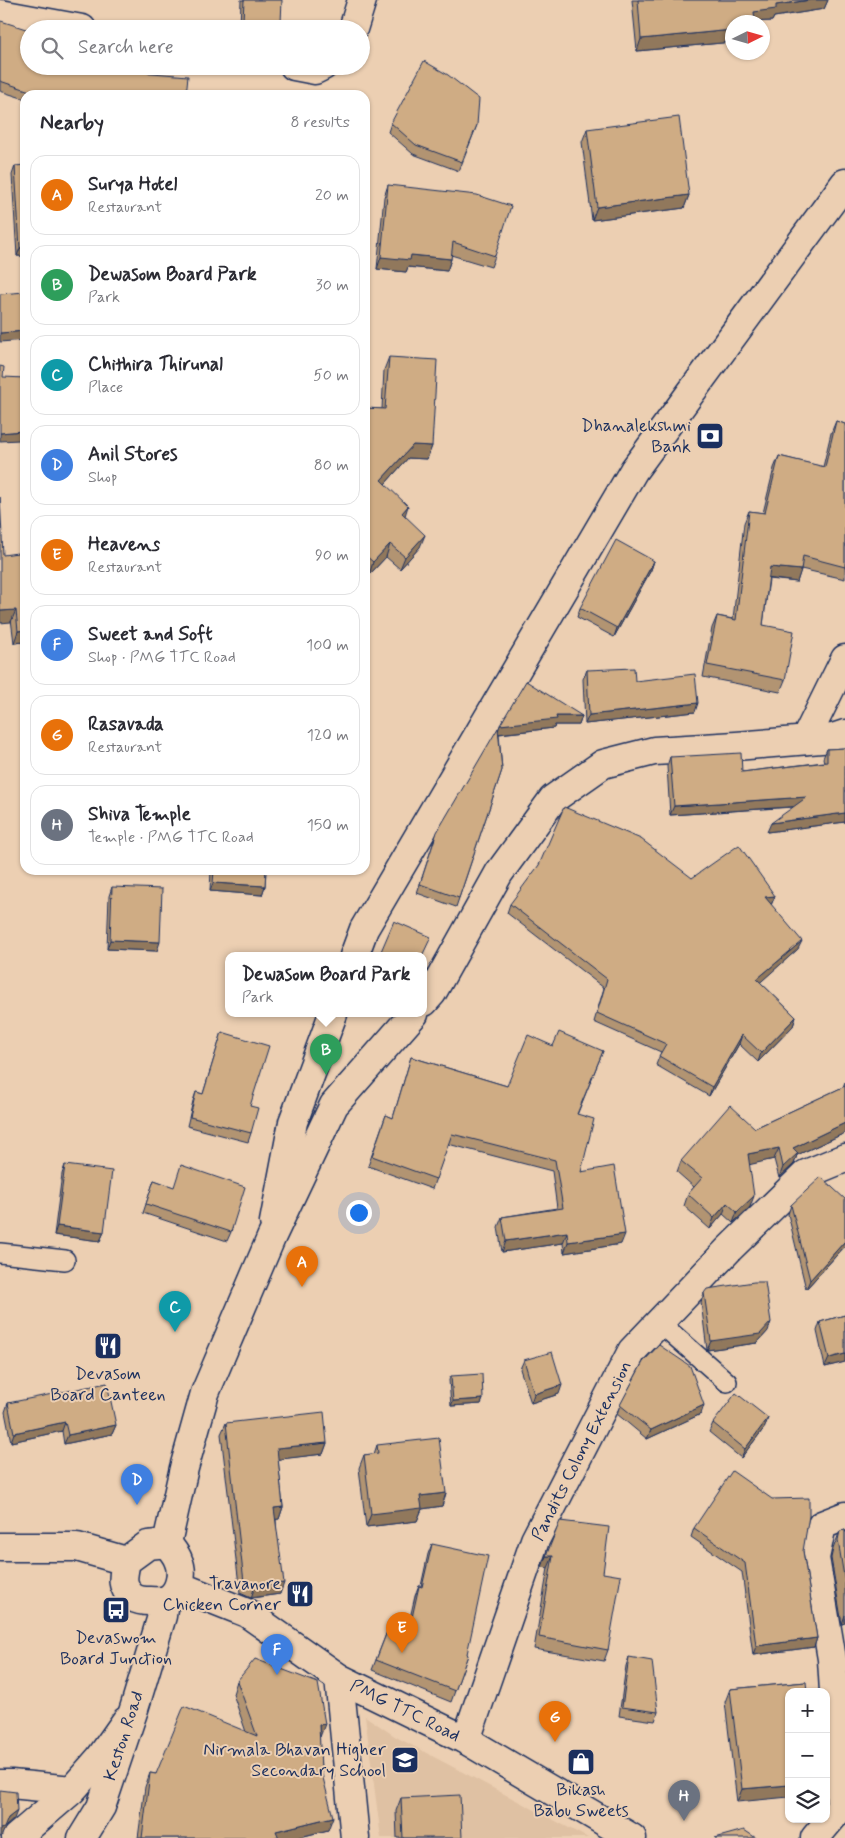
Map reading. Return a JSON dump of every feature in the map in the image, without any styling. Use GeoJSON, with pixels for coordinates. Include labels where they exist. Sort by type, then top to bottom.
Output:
{"type":"FeatureCollection","features":[{"type":"Feature","properties":{"kind":"street"},"geometry":{"type":"LineString","coordinates":[[356,20],[362,0]]}},
{"type":"Feature","properties":{"kind":"street"},"geometry":{"type":"LineString","coordinates":[[0,14],[33,20]]}},
{"type":"Feature","properties":{"kind":"street"},"geometry":{"type":"LineString","coordinates":[[355,952],[364,929],[634,470],[845,184]]}},
{"type":"Feature","properties":{"kind":"street"},"geometry":{"type":"LineString","coordinates":[[805,740],[845,659]]}},
{"type":"Feature","properties":{"kind":"street"},"geometry":{"type":"LineString","coordinates":[[427,999],[432,993],[499,874],[553,799],[603,764],[654,751],[833,738],[845,734]]}},
{"type":"Feature","properties":{"kind":"street"},"geometry":{"type":"LineString","coordinates":[[271,1238],[293,1122],[332,1017]]}},
{"type":"Feature","properties":{"kind":"street"},"geometry":{"type":"LineString","coordinates":[[167,1544],[148,1545],[126,1560],[123,1582],[130,1595],[138,1601],[171,1593],[181,1571],[178,1559],[167,1544],[184,1468],[205,1393],[271,1238],[334,1105],[411,1017]]}},
{"type":"Feature","properties":{"kind":"street","name":"Pandits Colony Extension"},"geometry":{"type":"LineString","coordinates":[[466,1740],[535,1540],[632,1351],[729,1248],[806,1174],[845,1158]]}},
{"type":"Feature","properties":{"kind":"street"},"geometry":{"type":"LineString","coordinates":[[815,1838],[843,1806],[838,1658],[815,1558],[822,1525],[845,1516]]}},
{"type":"Feature","properties":{"kind":"street"},"geometry":{"type":"LineString","coordinates":[[0,1547],[78,1547],[126,1560]]}},
{"type":"Feature","properties":{"kind":"street","name":"PMG TTC Road"},"geometry":{"type":"LineString","coordinates":[[171,1593],[247,1613],[338,1678],[466,1740],[632,1838]]}},
{"type":"Feature","properties":{"kind":"street","name":"Keston Road"},"geometry":{"type":"LineString","coordinates":[[82,1838],[101,1807],[171,1593]]}},
{"type":"Feature","properties":{"kind":"street"},"geometry":{"type":"LineString","coordinates":[[338,1678],[355,1838]]}},
{"type":"Feature","properties":{"kind":"street"},"geometry":{"type":"LineString","coordinates":[[16,1838],[72,1790],[115,1739],[134,1709]]}},
{"type":"Feature","properties":{"kind":"street"},"geometry":{"type":"LineString","coordinates":[[0,1784],[72,1790]]}},
{"type":"Feature","properties":{"kind":"lane"},"geometry":{"type":"LineString","coordinates":[[0,1253],[66,1260]]}},
{"type":"Feature","properties":{"kind":"lane"},"geometry":{"type":"LineString","coordinates":[[659,1322],[727,1382]]}},
{"type":"Feature","properties":{"kind":"shaded area","name":"Nirmala Bhavan Higher Secondary School"},"geometry":{"type":"Polygon","coordinates":[[[365,1716],[396,1737],[588,1838],[381,1838],[365,1716]]]}},
{"type":"Feature","properties":{"kind":"building"},"geometry":{"type":"Polygon","coordinates":[[[244,0],[282,0],[281,20],[243,20],[244,0]]]}},
{"type":"Feature","properties":{"kind":"building"},"geometry":{"type":"Polygon","coordinates":[[[638,0],[810,0],[776,5],[776,9],[754,12],[754,15],[725,15],[725,31],[641,39],[638,0]]]}},
{"type":"Feature","properties":{"kind":"building"},"geometry":{"type":"Polygon","coordinates":[[[1,21],[20,27],[20,75],[188,76],[187,90],[27,90],[0,81],[1,21]]]}},
{"type":"Feature","properties":{"kind":"building"},"geometry":{"type":"Polygon","coordinates":[[[424,61],[448,75],[479,99],[477,125],[462,162],[416,145],[391,123],[424,61]]]}},
{"type":"Feature","properties":{"kind":"building"},"geometry":{"type":"Polygon","coordinates":[[[679,117],[689,195],[597,207],[587,129],[679,117]]]}},
{"type":"Feature","properties":{"kind":"building"},"geometry":{"type":"Polygon","coordinates":[[[15,166],[20,166],[20,248],[15,166]]]}},
{"type":"Feature","properties":{"kind":"building"},"geometry":{"type":"Polygon","coordinates":[[[388,185],[477,195],[511,206],[495,256],[453,242],[451,259],[411,255],[410,260],[381,257],[388,185]]]}},
{"type":"Feature","properties":{"kind":"building"},"geometry":{"type":"Polygon","coordinates":[[[20,292],[20,331],[0,333],[0,294],[20,292]]]}},
{"type":"Feature","properties":{"kind":"building"},"geometry":{"type":"Polygon","coordinates":[[[389,357],[437,360],[432,446],[413,445],[381,480],[408,506],[402,513],[425,535],[405,557],[390,544],[373,562],[370,559],[370,408],[385,409],[389,357]]]}},
{"type":"Feature","properties":{"kind":"building"},"geometry":{"type":"Polygon","coordinates":[[[0,366],[4,367],[3,377],[20,378],[20,431],[0,433],[0,366]]]}},
{"type":"Feature","properties":{"kind":"building"},"geometry":{"type":"Polygon","coordinates":[[[836,421],[845,424],[845,567],[803,556],[801,570],[770,567],[763,625],[794,631],[785,680],[707,665],[717,616],[736,620],[749,511],[765,513],[779,456],[825,467],[836,421]]]}},
{"type":"Feature","properties":{"kind":"building"},"geometry":{"type":"Polygon","coordinates":[[[0,497],[3,555],[20,553],[20,631],[18,631],[16,610],[0,611],[0,497]]]}},
{"type":"Feature","properties":{"kind":"building"},"geometry":{"type":"Polygon","coordinates":[[[616,540],[654,561],[617,628],[580,608],[616,540]]]}},
{"type":"Feature","properties":{"kind":"building"},"geometry":{"type":"Polygon","coordinates":[[[634,668],[635,681],[695,674],[698,703],[589,715],[587,670],[634,668]]]}},
{"type":"Feature","properties":{"kind":"building"},"geometry":{"type":"Polygon","coordinates":[[[526,681],[582,716],[556,716],[557,719],[500,725],[526,681]]]}},
{"type":"Feature","properties":{"kind":"building"},"geometry":{"type":"Polygon","coordinates":[[[498,728],[502,770],[459,898],[420,884],[437,832],[498,728]]]}},
{"type":"Feature","properties":{"kind":"building"},"geometry":{"type":"Polygon","coordinates":[[[845,748],[845,813],[771,823],[807,797],[674,806],[670,757],[741,753],[742,772],[827,762],[827,749],[845,748]]]}},
{"type":"Feature","properties":{"kind":"building"},"geometry":{"type":"Polygon","coordinates":[[[564,807],[641,839],[692,878],[739,845],[775,896],[765,897],[802,941],[757,979],[796,1017],[761,1053],[742,1035],[712,1087],[659,1056],[666,1044],[597,1013],[607,979],[510,904],[539,865],[564,807]]]}},
{"type":"Feature","properties":{"kind":"building"},"geometry":{"type":"Polygon","coordinates":[[[214,875],[266,875],[265,886],[213,883],[214,875]]]}},
{"type":"Feature","properties":{"kind":"building"},"geometry":{"type":"Polygon","coordinates":[[[112,887],[162,889],[160,942],[110,940],[112,887]]]}},
{"type":"Feature","properties":{"kind":"building"},"geometry":{"type":"Polygon","coordinates":[[[394,921],[431,937],[424,952],[381,952],[394,921]]]}},
{"type":"Feature","properties":{"kind":"building"},"geometry":{"type":"Polygon","coordinates":[[[222,1032],[269,1046],[250,1106],[258,1108],[251,1133],[190,1117],[196,1092],[203,1094],[222,1032]]]}},
{"type":"Feature","properties":{"kind":"building"},"geometry":{"type":"Polygon","coordinates":[[[559,1032],[603,1051],[577,1114],[594,1119],[581,1172],[614,1166],[625,1234],[568,1242],[567,1232],[506,1241],[502,1217],[563,1208],[555,1160],[452,1134],[436,1179],[372,1156],[386,1115],[393,1118],[411,1057],[507,1086],[528,1035],[553,1046],[559,1032]]]}},
{"type":"Feature","properties":{"kind":"building"},"geometry":{"type":"Polygon","coordinates":[[[845,1086],[845,1123],[793,1148],[798,1153],[783,1167],[779,1148],[748,1154],[754,1196],[737,1212],[727,1203],[714,1218],[688,1194],[702,1178],[681,1161],[730,1105],[755,1128],[845,1086]]]}},
{"type":"Feature","properties":{"kind":"building"},"geometry":{"type":"Polygon","coordinates":[[[65,1165],[112,1171],[104,1232],[57,1226],[65,1165]]]}},
{"type":"Feature","properties":{"kind":"building"},"geometry":{"type":"Polygon","coordinates":[[[181,1165],[245,1187],[231,1232],[146,1204],[154,1180],[174,1187],[181,1165]]]}},
{"type":"Feature","properties":{"kind":"building"},"geometry":{"type":"Polygon","coordinates":[[[821,1177],[845,1199],[845,1241],[810,1280],[791,1205],[821,1177]]]}},
{"type":"Feature","properties":{"kind":"building"},"geometry":{"type":"Polygon","coordinates":[[[765,1282],[771,1322],[760,1334],[711,1341],[704,1293],[707,1289],[765,1282]]]}},
{"type":"Feature","properties":{"kind":"building"},"geometry":{"type":"Polygon","coordinates":[[[845,1315],[845,1354],[829,1358],[820,1322],[845,1315]]]}},
{"type":"Feature","properties":{"kind":"building"},"geometry":{"type":"Polygon","coordinates":[[[659,1345],[690,1366],[704,1405],[651,1430],[620,1405],[643,1362],[659,1345]]]}},
{"type":"Feature","properties":{"kind":"building"},"geometry":{"type":"Polygon","coordinates":[[[552,1352],[562,1385],[534,1394],[524,1360],[552,1352]]]}},
{"type":"Feature","properties":{"kind":"building"},"geometry":{"type":"Polygon","coordinates":[[[482,1374],[483,1399],[453,1401],[451,1376],[482,1374]]]}},
{"type":"Feature","properties":{"kind":"building"},"geometry":{"type":"Polygon","coordinates":[[[107,1383],[116,1425],[68,1435],[65,1422],[14,1433],[8,1403],[107,1383]]]}},
{"type":"Feature","properties":{"kind":"building"},"geometry":{"type":"Polygon","coordinates":[[[736,1393],[768,1418],[745,1449],[713,1423],[736,1393]]]}},
{"type":"Feature","properties":{"kind":"building"},"geometry":{"type":"Polygon","coordinates":[[[324,1412],[327,1443],[277,1448],[283,1507],[274,1508],[284,1583],[255,1586],[244,1582],[226,1423],[324,1412]]]}},
{"type":"Feature","properties":{"kind":"building"},"geometry":{"type":"Polygon","coordinates":[[[439,1438],[446,1493],[420,1496],[422,1508],[371,1514],[364,1455],[378,1453],[377,1445],[439,1438]]]}},
{"type":"Feature","properties":{"kind":"building"},"geometry":{"type":"Polygon","coordinates":[[[732,1471],[772,1499],[809,1498],[809,1516],[803,1551],[817,1638],[756,1646],[745,1563],[694,1528],[732,1471]]]}},
{"type":"Feature","properties":{"kind":"building"},"geometry":{"type":"Polygon","coordinates":[[[560,1521],[609,1527],[603,1573],[621,1576],[608,1650],[539,1637],[553,1556],[546,1556],[560,1521]]]}},
{"type":"Feature","properties":{"kind":"building"},"geometry":{"type":"Polygon","coordinates":[[[845,1530],[845,1583],[838,1540],[840,1531],[845,1530]]]}},
{"type":"Feature","properties":{"kind":"building"},"geometry":{"type":"Polygon","coordinates":[[[432,1544],[488,1556],[468,1655],[455,1691],[376,1660],[390,1624],[409,1631],[419,1586],[422,1587],[432,1544]]]}},
{"type":"Feature","properties":{"kind":"building"},"geometry":{"type":"Polygon","coordinates":[[[629,1657],[652,1661],[658,1712],[622,1707],[629,1657]]]}},
{"type":"Feature","properties":{"kind":"building"},"geometry":{"type":"Polygon","coordinates":[[[255,1659],[318,1683],[325,1724],[319,1725],[321,1770],[333,1817],[276,1831],[279,1838],[142,1838],[150,1773],[156,1774],[184,1706],[257,1736],[237,1681],[255,1659]]]}},
{"type":"Feature","properties":{"kind":"building"},"geometry":{"type":"Polygon","coordinates":[[[806,1682],[807,1688],[785,1688],[785,1785],[742,1789],[730,1689],[806,1682]]]}},
{"type":"Feature","properties":{"kind":"building"},"geometry":{"type":"Polygon","coordinates":[[[0,1790],[16,1792],[17,1811],[8,1818],[4,1828],[0,1829],[0,1790]]]}},
{"type":"Feature","properties":{"kind":"building"},"geometry":{"type":"Polygon","coordinates":[[[460,1795],[462,1838],[403,1838],[401,1798],[460,1795]]]}},
{"type":"Feature","properties":{"kind":"building"},"geometry":{"type":"Polygon","coordinates":[[[744,1830],[756,1838],[715,1838],[744,1830]]]}},
{"type":"Feature","properties":{"kind":"place","name":"Dhanalekshmi Bank"},"geometry":{"type":"Point","coordinates":[710,436]}},
{"type":"Feature","properties":{"kind":"place","name":"Dewasom Board Park"},"geometry":{"type":"Point","coordinates":[326,1075]}},
{"type":"Feature","properties":{"kind":"place","name":"Surya Hotel"},"geometry":{"type":"Point","coordinates":[302,1287]}},
{"type":"Feature","properties":{"kind":"place","name":"Chithira Thirunal"},"geometry":{"type":"Point","coordinates":[175,1332]}},
{"type":"Feature","properties":{"kind":"place","name":"Devasom Board Canteen"},"geometry":{"type":"Point","coordinates":[108,1346]}},
{"type":"Feature","properties":{"kind":"place","name":"Anil Stores"},"geometry":{"type":"Point","coordinates":[137,1505]}},
{"type":"Feature","properties":{"kind":"place","name":"Travanore Chicken Corner"},"geometry":{"type":"Point","coordinates":[300,1594]}},
{"type":"Feature","properties":{"kind":"place","name":"Devaswom Board Junction"},"geometry":{"type":"Point","coordinates":[116,1610]}},
{"type":"Feature","properties":{"kind":"place","name":"Heavens"},"geometry":{"type":"Point","coordinates":[402,1653]}},
{"type":"Feature","properties":{"kind":"place","name":"Sweet and Soft"},"geometry":{"type":"Point","coordinates":[277,1675]}},
{"type":"Feature","properties":{"kind":"place","name":"Rasavada"},"geometry":{"type":"Point","coordinates":[555,1742]}},
{"type":"Feature","properties":{"kind":"place","name":"Nirmala Bhavan Higher Secondary School"},"geometry":{"type":"Point","coordinates":[405,1760]}},
{"type":"Feature","properties":{"kind":"place","name":"Bikash Babu Sweets"},"geometry":{"type":"Point","coordinates":[581,1762]}},
{"type":"Feature","properties":{"kind":"place","name":"Shiva Temple"},"geometry":{"type":"Point","coordinates":[684,1821]}}]}
